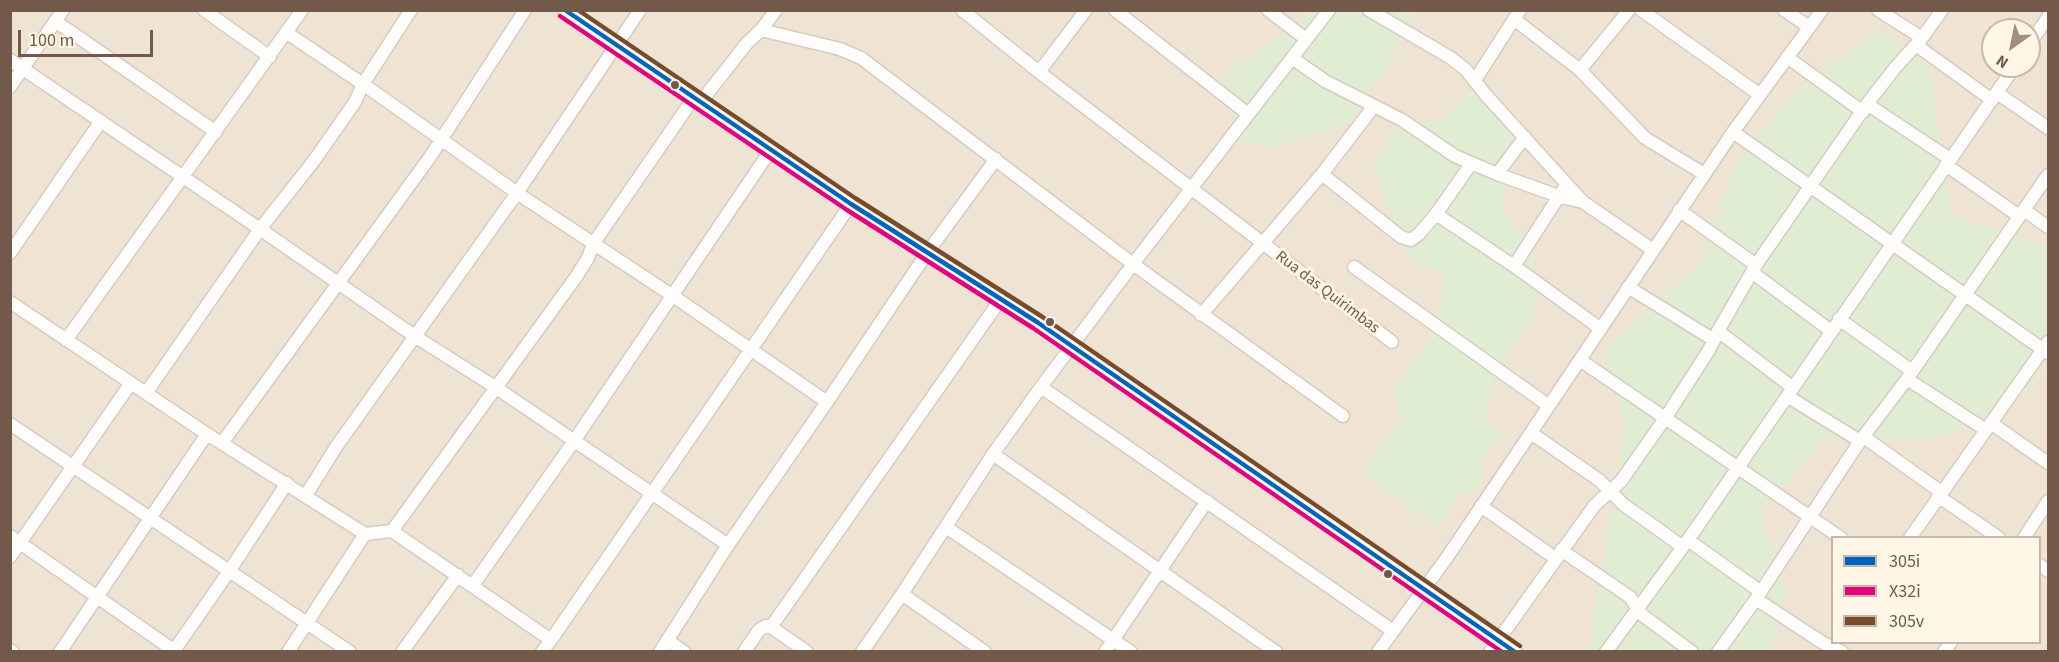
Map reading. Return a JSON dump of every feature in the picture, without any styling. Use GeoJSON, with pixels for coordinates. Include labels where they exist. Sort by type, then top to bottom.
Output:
{"type":"FeatureCollection","features":[{"type":"Feature","properties":{"kind":"street"},"geometry":{"type":"LineString","coordinates":[[10,87],[63,10]]}},
{"type":"Feature","properties":{"kind":"street"},"geometry":{"type":"LineString","coordinates":[[204,10],[270,57]]}},
{"type":"Feature","properties":{"kind":"street"},"geometry":{"type":"LineString","coordinates":[[66,340],[302,10]]}},
{"type":"Feature","properties":{"kind":"street"},"geometry":{"type":"LineString","coordinates":[[146,393],[260,229],[313,162],[356,102],[363,84],[411,10]]}},
{"type":"Feature","properties":{"kind":"street"},"geometry":{"type":"LineString","coordinates":[[222,443],[441,139],[525,10]]}},
{"type":"Feature","properties":{"kind":"street"},"geometry":{"type":"LineString","coordinates":[[564,10],[770,151],[1072,345],[1516,651]]}},
{"type":"Feature","properties":{"kind":"street"},"geometry":{"type":"LineString","coordinates":[[306,495],[343,438],[517,193],[640,10]]}},
{"type":"Feature","properties":{"kind":"street"},"geometry":{"type":"LineString","coordinates":[[392,531],[576,277],[588,258],[593,244],[697,101],[776,10]]}},
{"type":"Feature","properties":{"kind":"street","name":"Rua das Quirimbas"},"geometry":{"type":"LineString","coordinates":[[962,10],[1039,72],[1392,342]]}},
{"type":"Feature","properties":{"kind":"street"},"geometry":{"type":"LineString","coordinates":[[1039,72],[1086,10]]}},
{"type":"Feature","properties":{"kind":"street"},"geometry":{"type":"LineString","coordinates":[[1115,10],[1248,114]]}},
{"type":"Feature","properties":{"kind":"street"},"geometry":{"type":"LineString","coordinates":[[1268,10],[1306,39]]}},
{"type":"Feature","properties":{"kind":"street"},"geometry":{"type":"LineString","coordinates":[[862,651],[993,454],[1041,387],[1329,10]]}},
{"type":"Feature","properties":{"kind":"street"},"geometry":{"type":"LineString","coordinates":[[1369,10],[1466,70],[1485,94],[1584,202],[1653,249]]}},
{"type":"Feature","properties":{"kind":"street"},"geometry":{"type":"LineString","coordinates":[[1580,70],[1629,10]]}},
{"type":"Feature","properties":{"kind":"street"},"geometry":{"type":"LineString","coordinates":[[1641,10],[1760,94]]}},
{"type":"Feature","properties":{"kind":"street"},"geometry":{"type":"LineString","coordinates":[[1784,10],[1809,27]]}},
{"type":"Feature","properties":{"kind":"street"},"geometry":{"type":"LineString","coordinates":[[1378,651],[1424,589],[1531,433],[1733,132],[1822,10]]}},
{"type":"Feature","properties":{"kind":"street"},"geometry":{"type":"LineString","coordinates":[[1878,10],[1995,96],[2049,128]]}},
{"type":"Feature","properties":{"kind":"street"},"geometry":{"type":"LineString","coordinates":[[1490,651],[1594,506],[1621,481],[1666,417],[1754,269],[1810,186],[1895,68],[1919,42],[1942,10]]}},
{"type":"Feature","properties":{"kind":"street"},"geometry":{"type":"LineString","coordinates":[[1475,80],[1517,15],[1580,70],[1639,133],[1704,174]]}},
{"type":"Feature","properties":{"kind":"street"},"geometry":{"type":"LineString","coordinates":[[55,21],[216,132]]}},
{"type":"Feature","properties":{"kind":"street"},"geometry":{"type":"LineString","coordinates":[[761,30],[840,49],[861,58],[1201,315],[1343,416]]}},
{"type":"Feature","properties":{"kind":"street"},"geometry":{"type":"LineString","coordinates":[[287,33],[517,193],[673,296],[827,402]]}},
{"type":"Feature","properties":{"kind":"street"},"geometry":{"type":"LineString","coordinates":[[1787,57],[2022,213],[2049,227]]}},
{"type":"Feature","properties":{"kind":"street"},"geometry":{"type":"LineString","coordinates":[[1292,58],[1325,81],[1408,124],[1444,149],[1471,164],[1561,197],[1584,202]]}},
{"type":"Feature","properties":{"kind":"street"},"geometry":{"type":"LineString","coordinates":[[10,60],[416,337],[495,387],[728,545]]}},
{"type":"Feature","properties":{"kind":"street"},"geometry":{"type":"LineString","coordinates":[[1606,651],[1685,543],[2007,78]]}},
{"type":"Feature","properties":{"kind":"street"},"geometry":{"type":"LineString","coordinates":[[1201,315],[1322,174],[1374,106]]}},
{"type":"Feature","properties":{"kind":"street"},"geometry":{"type":"LineString","coordinates":[[10,253],[101,121]]}},
{"type":"Feature","properties":{"kind":"street"},"geometry":{"type":"LineString","coordinates":[[1733,132],[1965,295],[2047,348],[1988,426],[1911,536]]}},
{"type":"Feature","properties":{"kind":"street"},"geometry":{"type":"LineString","coordinates":[[1497,174],[1525,137]]}},
{"type":"Feature","properties":{"kind":"street"},"geometry":{"type":"LineString","coordinates":[[473,585],[574,441],[770,151]]}},
{"type":"Feature","properties":{"kind":"street"},"geometry":{"type":"LineString","coordinates":[[660,651],[728,545],[927,253],[996,159]]}},
{"type":"Feature","properties":{"kind":"street"},"geometry":{"type":"LineString","coordinates":[[1322,174],[1406,240],[1415,238],[1471,164]]}},
{"type":"Feature","properties":{"kind":"street"},"geometry":{"type":"LineString","coordinates":[[1718,651],[1862,440],[2049,175]]}},
{"type":"Feature","properties":{"kind":"street"},"geometry":{"type":"LineString","coordinates":[[1514,266],[1561,197],[1566,183]]}},
{"type":"Feature","properties":{"kind":"street"},"geometry":{"type":"LineString","coordinates":[[542,651],[851,204]]}},
{"type":"Feature","properties":{"kind":"street"},"geometry":{"type":"LineString","coordinates":[[1679,210],[1831,331]]}},
{"type":"Feature","properties":{"kind":"street"},"geometry":{"type":"LineString","coordinates":[[1436,213],[1601,329]]}},
{"type":"Feature","properties":{"kind":"street"},"geometry":{"type":"LineString","coordinates":[[1354,267],[1549,406]]}},
{"type":"Feature","properties":{"kind":"street"},"geometry":{"type":"LineString","coordinates":[[1629,287],[1716,336],[1789,392],[1862,440],[1998,536]]}},
{"type":"Feature","properties":{"kind":"street"},"geometry":{"type":"LineString","coordinates":[[771,627],[1001,299]]}},
{"type":"Feature","properties":{"kind":"street"},"geometry":{"type":"LineString","coordinates":[[10,302],[207,434],[365,534],[392,531],[551,640]]}},
{"type":"Feature","properties":{"kind":"street"},"geometry":{"type":"LineString","coordinates":[[1839,319],[1910,375],[1988,426],[2049,462]]}},
{"type":"Feature","properties":{"kind":"street"},"geometry":{"type":"LineString","coordinates":[[1580,360],[1840,536]]}},
{"type":"Feature","properties":{"kind":"street"},"geometry":{"type":"LineString","coordinates":[[10,557],[15,540],[73,466],[131,383]]}},
{"type":"Feature","properties":{"kind":"street"},"geometry":{"type":"LineString","coordinates":[[1041,387],[1393,631]]}},
{"type":"Feature","properties":{"kind":"street"},"geometry":{"type":"LineString","coordinates":[[10,424],[350,651]]}},
{"type":"Feature","properties":{"kind":"street"},"geometry":{"type":"LineString","coordinates":[[1531,433],[1582,468],[1624,505],[1685,543],[1823,643],[1839,648]]}},
{"type":"Feature","properties":{"kind":"street"},"geometry":{"type":"LineString","coordinates":[[60,651],[207,434]]}},
{"type":"Feature","properties":{"kind":"street"},"geometry":{"type":"LineString","coordinates":[[993,454],[1276,651]]}},
{"type":"Feature","properties":{"kind":"street"},"geometry":{"type":"LineString","coordinates":[[15,540],[174,651],[287,483]]}},
{"type":"Feature","properties":{"kind":"street"},"geometry":{"type":"LineString","coordinates":[[1105,651],[1207,501]]}},
{"type":"Feature","properties":{"kind":"street"},"geometry":{"type":"LineString","coordinates":[[2025,536],[2049,501]]}},
{"type":"Feature","properties":{"kind":"street"},"geometry":{"type":"LineString","coordinates":[[1481,506],[1630,597],[1641,614],[1692,651]]}},
{"type":"Feature","properties":{"kind":"street"},"geometry":{"type":"LineString","coordinates":[[946,527],[1131,651]]}},
{"type":"Feature","properties":{"kind":"street"},"geometry":{"type":"LineString","coordinates":[[288,651],[365,534]]}},
{"type":"Feature","properties":{"kind":"street"},"geometry":{"type":"LineString","coordinates":[[402,651],[458,575]]}},
{"type":"Feature","properties":{"kind":"street"},"geometry":{"type":"LineString","coordinates":[[902,594],[985,651]]}},
{"type":"Feature","properties":{"kind":"street"},"geometry":{"type":"LineString","coordinates":[[744,651],[761,627],[771,627],[807,651]]}},
{"type":"Feature","properties":{"kind":"street"},"geometry":{"type":"LineString","coordinates":[[667,640],[684,651]]}},
{"type":"Feature","properties":{"kind":"shaded area"},"geometry":{"type":"Polygon","coordinates":[[[11,11],[2048,11],[2048,651],[11,651],[11,11]]]}},
{"type":"Feature","properties":{"kind":"green space"},"geometry":{"type":"Polygon","coordinates":[[[1310,11],[1414,11],[1383,76],[1351,123],[1276,147],[1243,142],[1218,79],[1308,16],[1310,11]]]}},
{"type":"Feature","properties":{"kind":"green space"},"geometry":{"type":"Polygon","coordinates":[[[1878,30],[1926,64],[1932,83],[1951,215],[2048,248],[2048,361],[2031,389],[1963,431],[1919,440],[1822,441],[1761,513],[1787,592],[1770,651],[1590,652],[1626,425],[1603,351],[1701,263],[1735,164],[1799,88],[1878,30]]]}},
{"type":"Feature","properties":{"kind":"green space"},"geometry":{"type":"Polygon","coordinates":[[[1470,90],[1512,132],[1504,212],[1534,250],[1537,308],[1489,390],[1486,424],[1502,435],[1483,461],[1481,489],[1460,494],[1437,527],[1362,474],[1399,421],[1395,388],[1438,327],[1443,273],[1410,259],[1373,167],[1392,130],[1444,119],[1470,90]]]}},
{"type":"Feature","properties":{"kind":"transit line","name":"305i"},"geometry":{"type":"LineString","coordinates":[[565,10],[851,204],[1037,322],[1515,652]]}},
{"type":"Feature","properties":{"kind":"transit line","name":"305v"},"geometry":{"type":"LineString","coordinates":[[578,10],[855,198],[1041,316],[1520,646]]}},
{"type":"Feature","properties":{"kind":"transit line","name":"X32i"},"geometry":{"type":"LineString","coordinates":[[560,16],[847,210],[1033,328],[1502,652]]}}]}
